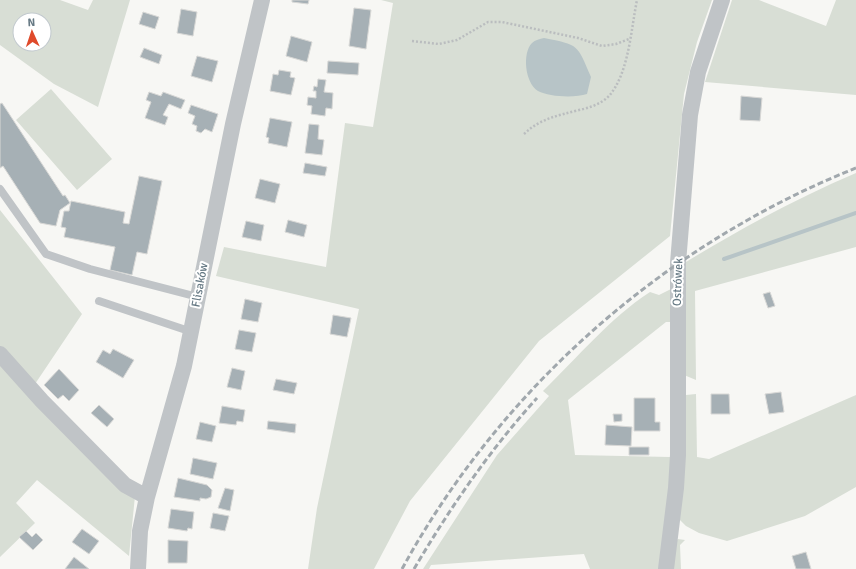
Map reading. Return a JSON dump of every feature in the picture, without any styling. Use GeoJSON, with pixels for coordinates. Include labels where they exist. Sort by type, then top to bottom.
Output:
{"type":"FeatureCollection","features":[{"type":"Feature","properties":{"kind":"street","name":"Flisaków"},"geometry":{"type":"LineString","coordinates":[[138,569],[140,531],[147,497],[154,468],[169,425],[192,332],[233,124],[262,0]]}},
{"type":"Feature","properties":{"kind":"street","name":"Ostrówek"},"geometry":{"type":"LineString","coordinates":[[666,569],[676,488],[678,455],[678,263],[690,115],[698,72],[722,0]]}},
{"type":"Feature","properties":{"kind":"street"},"geometry":{"type":"LineString","coordinates":[[0,354],[42,401],[125,485],[147,497]]}},
{"type":"Feature","properties":{"kind":"lane"},"geometry":{"type":"LineString","coordinates":[[0,189],[46,254],[90,269],[198,297]]}},
{"type":"Feature","properties":{"kind":"lane"},"geometry":{"type":"LineString","coordinates":[[99,301],[192,332]]}},
{"type":"Feature","properties":{"kind":"path"},"geometry":{"type":"LineString","coordinates":[[524,134],[535,124],[552,117],[593,107],[608,96],[617,84],[625,64],[637,0]]}},
{"type":"Feature","properties":{"kind":"path"},"geometry":{"type":"LineString","coordinates":[[412,41],[440,44],[457,40],[488,22],[502,22],[578,38],[602,46],[616,44],[629,39]]}},
{"type":"Feature","properties":{"kind":"shaded area"},"geometry":{"type":"Polygon","coordinates":[[[0,0],[60,0],[88,10],[93,0],[130,0],[98,107],[54,84],[0,45],[0,0]]]}},
{"type":"Feature","properties":{"kind":"shaded area"},"geometry":{"type":"Polygon","coordinates":[[[381,0],[712,0],[697,42],[684,94],[670,236],[539,341],[410,501],[374,569],[308,569],[317,508],[359,309],[216,276],[224,247],[326,267],[345,123],[373,127],[393,3],[381,0]]]}},
{"type":"Feature","properties":{"kind":"shaded area"},"geometry":{"type":"Polygon","coordinates":[[[732,0],[759,0],[826,26],[836,0],[856,0],[856,95],[705,82],[732,0]]]}},
{"type":"Feature","properties":{"kind":"shaded area"},"geometry":{"type":"Polygon","coordinates":[[[544,38],[564,42],[571,45],[579,52],[591,77],[587,94],[576,96],[549,95],[538,91],[530,82],[526,68],[527,54],[532,43],[536,40],[544,38]]]}},
{"type":"Feature","properties":{"kind":"shaded area"},"geometry":{"type":"Polygon","coordinates":[[[51,89],[112,159],[77,190],[16,120],[51,89]]]}},
{"type":"Feature","properties":{"kind":"shaded area"},"geometry":{"type":"Polygon","coordinates":[[[856,173],[856,247],[695,291],[696,380],[684,375],[681,265],[767,216],[811,193],[856,173]]]}},
{"type":"Feature","properties":{"kind":"shaded area"},"geometry":{"type":"Polygon","coordinates":[[[0,210],[82,314],[35,384],[135,496],[129,556],[37,480],[16,503],[35,523],[0,557],[0,210]]]}},
{"type":"Feature","properties":{"kind":"shaded area"},"geometry":{"type":"Polygon","coordinates":[[[673,288],[672,322],[666,322],[568,400],[575,455],[670,457],[671,486],[660,569],[590,569],[584,554],[431,565],[429,569],[423,569],[497,455],[549,396],[543,391],[594,339],[635,302],[650,292],[659,295],[673,288]]]}},
{"type":"Feature","properties":{"kind":"shaded area"},"geometry":{"type":"Polygon","coordinates":[[[696,394],[697,457],[709,459],[856,395],[856,487],[805,516],[727,541],[699,533],[686,526],[676,516],[686,395],[696,394]]]}},
{"type":"Feature","properties":{"kind":"shaded area"},"geometry":{"type":"Polygon","coordinates":[[[678,539],[685,540],[680,545],[681,569],[670,569],[674,543],[678,539]]]}},
{"type":"Feature","properties":{"kind":"building"},"geometry":{"type":"Polygon","coordinates":[[[292,0],[309,0],[308,4],[292,2],[292,0]]]}},
{"type":"Feature","properties":{"kind":"building"},"geometry":{"type":"Polygon","coordinates":[[[354,8],[371,10],[366,49],[349,46],[354,8]]]}},
{"type":"Feature","properties":{"kind":"building"},"geometry":{"type":"Polygon","coordinates":[[[181,9],[197,12],[193,36],[177,33],[181,9]]]}},
{"type":"Feature","properties":{"kind":"building"},"geometry":{"type":"Polygon","coordinates":[[[143,12],[159,17],[155,29],[139,24],[143,12]]]}},
{"type":"Feature","properties":{"kind":"building"},"geometry":{"type":"Polygon","coordinates":[[[291,36],[312,42],[307,62],[286,56],[291,36]]]}},
{"type":"Feature","properties":{"kind":"building"},"geometry":{"type":"Polygon","coordinates":[[[144,48],[162,55],[159,64],[140,57],[144,48]]]}},
{"type":"Feature","properties":{"kind":"building"},"geometry":{"type":"Polygon","coordinates":[[[197,56],[218,61],[212,82],[191,76],[197,56]]]}},
{"type":"Feature","properties":{"kind":"building"},"geometry":{"type":"Polygon","coordinates":[[[328,61],[359,63],[358,75],[327,73],[328,61]]]}},
{"type":"Feature","properties":{"kind":"building"},"geometry":{"type":"Polygon","coordinates":[[[279,70],[291,72],[290,77],[295,78],[291,95],[270,91],[273,74],[278,75],[279,70]]]}},
{"type":"Feature","properties":{"kind":"building"},"geometry":{"type":"Polygon","coordinates":[[[318,79],[326,80],[324,92],[333,93],[332,109],[326,108],[325,116],[311,114],[312,106],[307,105],[308,97],[316,98],[316,91],[313,91],[314,86],[317,87],[318,79]]]}},
{"type":"Feature","properties":{"kind":"building"},"geometry":{"type":"Polygon","coordinates":[[[149,92],[161,96],[163,92],[185,100],[181,109],[169,104],[163,115],[168,117],[165,125],[145,118],[151,102],[146,100],[149,92]]]}},
{"type":"Feature","properties":{"kind":"building"},"geometry":{"type":"Polygon","coordinates":[[[741,96],[762,98],[760,121],[740,120],[741,96]]]}},
{"type":"Feature","properties":{"kind":"building"},"geometry":{"type":"Polygon","coordinates":[[[2,103],[63,196],[65,195],[70,203],[60,210],[56,226],[40,223],[3,166],[0,168],[0,104],[2,103]]]}},
{"type":"Feature","properties":{"kind":"building"},"geometry":{"type":"Polygon","coordinates":[[[191,105],[218,114],[212,132],[205,129],[201,133],[196,131],[197,126],[192,124],[195,116],[188,113],[191,105]]]}},
{"type":"Feature","properties":{"kind":"building"},"geometry":{"type":"Polygon","coordinates":[[[270,118],[292,122],[287,147],[268,143],[269,138],[266,137],[270,118]]]}},
{"type":"Feature","properties":{"kind":"building"},"geometry":{"type":"Polygon","coordinates":[[[309,124],[319,125],[318,139],[324,140],[322,155],[305,153],[309,124]]]}},
{"type":"Feature","properties":{"kind":"building"},"geometry":{"type":"Polygon","coordinates":[[[305,163],[327,167],[325,176],[303,173],[305,163]]]}},
{"type":"Feature","properties":{"kind":"building"},"geometry":{"type":"Polygon","coordinates":[[[139,176],[162,181],[147,254],[137,252],[132,275],[110,270],[115,247],[64,237],[66,228],[61,227],[64,211],[69,211],[71,201],[125,212],[123,223],[129,224],[139,176]]]}},
{"type":"Feature","properties":{"kind":"building"},"geometry":{"type":"Polygon","coordinates":[[[260,179],[280,184],[275,203],[255,198],[260,179]]]}},
{"type":"Feature","properties":{"kind":"building"},"geometry":{"type":"Polygon","coordinates":[[[288,220],[307,225],[304,237],[285,232],[288,220]]]}},
{"type":"Feature","properties":{"kind":"building"},"geometry":{"type":"Polygon","coordinates":[[[246,221],[264,225],[261,241],[242,237],[246,221]]]}},
{"type":"Feature","properties":{"kind":"building"},"geometry":{"type":"Polygon","coordinates":[[[770,292],[775,306],[768,308],[763,294],[770,292]]]}},
{"type":"Feature","properties":{"kind":"building"},"geometry":{"type":"Polygon","coordinates":[[[245,299],[262,303],[258,322],[241,319],[245,299]]]}},
{"type":"Feature","properties":{"kind":"building"},"geometry":{"type":"Polygon","coordinates":[[[333,315],[351,318],[347,337],[330,334],[333,315]]]}},
{"type":"Feature","properties":{"kind":"building"},"geometry":{"type":"Polygon","coordinates":[[[239,330],[256,333],[252,352],[235,349],[239,330]]]}},
{"type":"Feature","properties":{"kind":"building"},"geometry":{"type":"Polygon","coordinates":[[[113,349],[134,360],[123,378],[96,362],[103,350],[110,354],[113,349]]]}},
{"type":"Feature","properties":{"kind":"building"},"geometry":{"type":"Polygon","coordinates":[[[232,368],[245,371],[241,390],[227,387],[232,368]]]}},
{"type":"Feature","properties":{"kind":"building"},"geometry":{"type":"Polygon","coordinates":[[[59,369],[79,390],[69,401],[63,395],[58,399],[44,385],[59,369]]]}},
{"type":"Feature","properties":{"kind":"building"},"geometry":{"type":"Polygon","coordinates":[[[276,379],[297,383],[294,394],[273,390],[276,379]]]}},
{"type":"Feature","properties":{"kind":"building"},"geometry":{"type":"Polygon","coordinates":[[[781,392],[784,412],[769,414],[765,394],[781,392]]]}},
{"type":"Feature","properties":{"kind":"building"},"geometry":{"type":"Polygon","coordinates":[[[711,394],[729,394],[730,414],[711,414],[711,394]]]}},
{"type":"Feature","properties":{"kind":"building"},"geometry":{"type":"Polygon","coordinates":[[[634,398],[655,398],[655,422],[660,422],[660,431],[634,431],[634,398]]]}},
{"type":"Feature","properties":{"kind":"building"},"geometry":{"type":"Polygon","coordinates":[[[99,405],[114,419],[107,427],[91,413],[99,405]]]}},
{"type":"Feature","properties":{"kind":"building"},"geometry":{"type":"Polygon","coordinates":[[[222,406],[245,410],[243,422],[237,421],[236,425],[219,423],[222,406]]]}},
{"type":"Feature","properties":{"kind":"building"},"geometry":{"type":"Polygon","coordinates":[[[613,414],[622,414],[622,421],[614,422],[613,414]]]}},
{"type":"Feature","properties":{"kind":"building"},"geometry":{"type":"Polygon","coordinates":[[[268,421],[296,424],[295,433],[267,429],[268,421]]]}},
{"type":"Feature","properties":{"kind":"building"},"geometry":{"type":"Polygon","coordinates":[[[200,422],[216,426],[212,442],[196,439],[200,422]]]}},
{"type":"Feature","properties":{"kind":"building"},"geometry":{"type":"Polygon","coordinates":[[[606,425],[632,427],[631,446],[605,445],[606,425]]]}},
{"type":"Feature","properties":{"kind":"building"},"geometry":{"type":"Polygon","coordinates":[[[629,447],[649,447],[649,455],[629,455],[629,447]]]}},
{"type":"Feature","properties":{"kind":"building"},"geometry":{"type":"Polygon","coordinates":[[[193,458],[217,463],[213,479],[190,474],[193,458]]]}},
{"type":"Feature","properties":{"kind":"building"},"geometry":{"type":"Polygon","coordinates":[[[178,478],[207,485],[212,490],[211,497],[206,499],[200,498],[200,501],[174,497],[178,478]]]}},
{"type":"Feature","properties":{"kind":"building"},"geometry":{"type":"Polygon","coordinates":[[[225,488],[234,490],[230,511],[218,508],[225,488]]]}},
{"type":"Feature","properties":{"kind":"building"},"geometry":{"type":"Polygon","coordinates":[[[171,509],[194,512],[192,529],[188,528],[187,531],[168,528],[171,509]]]}},
{"type":"Feature","properties":{"kind":"building"},"geometry":{"type":"Polygon","coordinates":[[[213,513],[229,516],[225,531],[210,528],[213,513]]]}},
{"type":"Feature","properties":{"kind":"building"},"geometry":{"type":"Polygon","coordinates":[[[82,529],[99,541],[89,554],[72,542],[82,529]]]}},
{"type":"Feature","properties":{"kind":"building"},"geometry":{"type":"Polygon","coordinates":[[[26,531],[32,537],[36,533],[43,540],[33,550],[19,537],[26,531]]]}},
{"type":"Feature","properties":{"kind":"building"},"geometry":{"type":"Polygon","coordinates":[[[168,540],[188,541],[187,563],[168,563],[168,540]]]}},
{"type":"Feature","properties":{"kind":"building"},"geometry":{"type":"Polygon","coordinates":[[[806,552],[811,569],[796,569],[792,556],[806,552]]]}},
{"type":"Feature","properties":{"kind":"building"},"geometry":{"type":"Polygon","coordinates":[[[74,557],[89,569],[65,569],[74,557]]]}},
{"type":"Feature","properties":{"kind":"waterway"},"geometry":{"type":"LineString","coordinates":[[724,259],[856,213]]}},
{"type":"Feature","properties":{"kind":"railway"},"geometry":{"type":"LineString","coordinates":[[402,569],[442,503],[488,441],[539,383],[594,329],[655,281],[718,237],[786,200],[856,168]]}},
{"type":"Feature","properties":{"kind":"railway"},"geometry":{"type":"LineString","coordinates":[[414,569],[456,502],[486,459],[537,398]]}}]}
